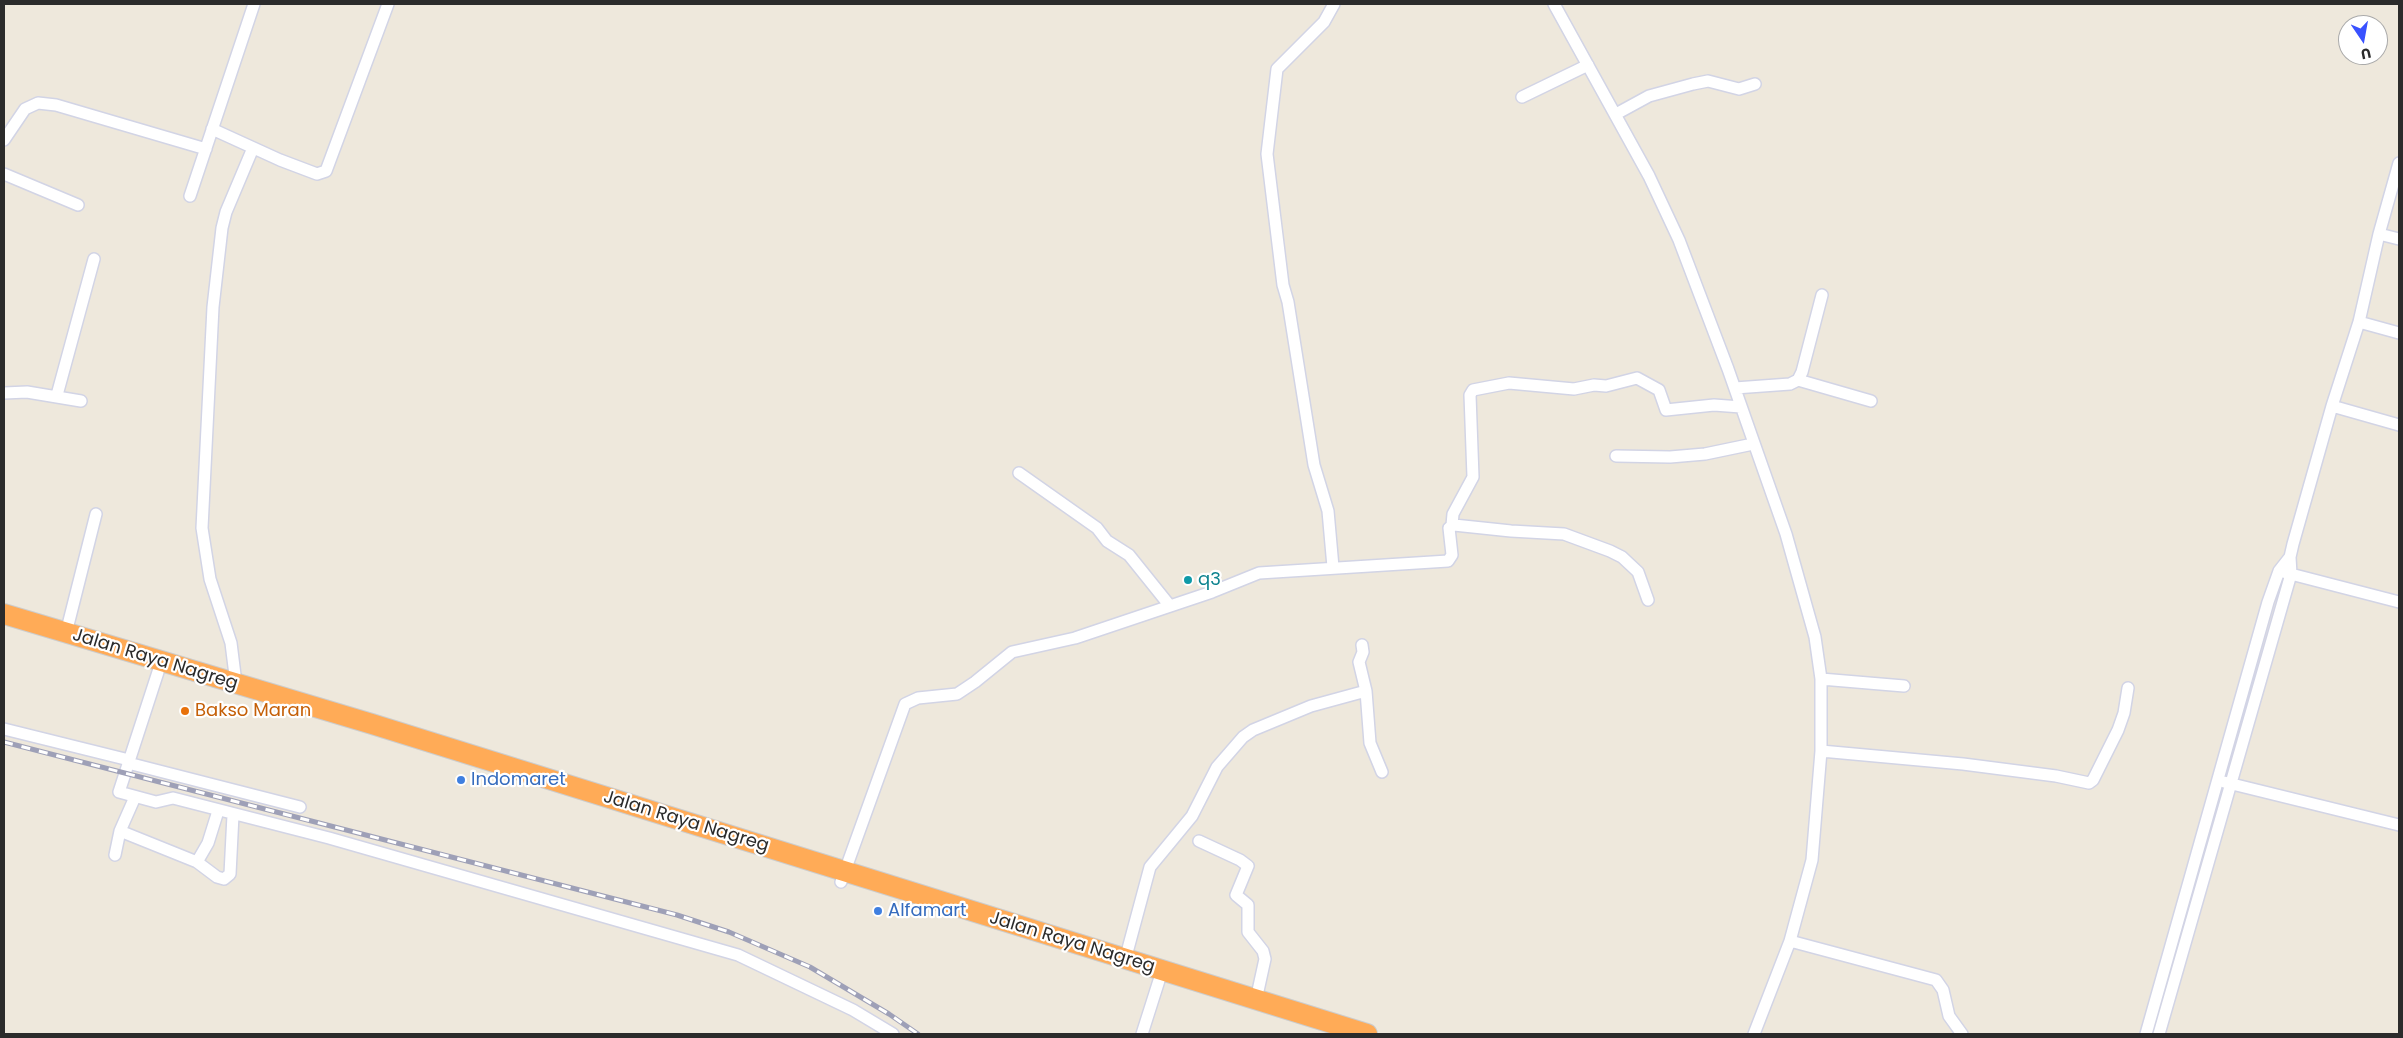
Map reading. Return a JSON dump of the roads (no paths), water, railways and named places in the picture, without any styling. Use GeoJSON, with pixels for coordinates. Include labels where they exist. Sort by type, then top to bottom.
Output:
{"type":"FeatureCollection","features":[{"type":"Feature","properties":{"kind":"highway","name":"Jalan Raya Nagreg"},"geometry":{"type":"LineString","coordinates":[[4,614],[236,683],[1161,976],[1333,1034]]}},
{"type":"Feature","properties":{"kind":"highway","name":"Jalan Raya Nagreg"},"geometry":{"type":"LineString","coordinates":[[4,625],[1126,960],[1161,976],[1256,1000],[1367,1034]]}},
{"type":"Feature","properties":{"kind":"street"},"geometry":{"type":"LineString","coordinates":[[190,196],[254,4]]}},
{"type":"Feature","properties":{"kind":"street"},"geometry":{"type":"LineString","coordinates":[[212,129],[317,174],[326,171],[388,4]]}},
{"type":"Feature","properties":{"kind":"street"},"geometry":{"type":"LineString","coordinates":[[1333,567],[1328,511],[1314,465],[1288,302],[1284,290],[1266,154],[1277,69],[1324,22],[1334,4]]}},
{"type":"Feature","properties":{"kind":"street"},"geometry":{"type":"LineString","coordinates":[[1554,4],[1650,176],[1679,240],[1735,388],[1793,557],[1814,637],[1821,679],[1821,751],[1812,860],[1790,941],[1754,1034]]}},
{"type":"Feature","properties":{"kind":"street"},"geometry":{"type":"LineString","coordinates":[[1522,97],[1588,65]]}},
{"type":"Feature","properties":{"kind":"street"},"geometry":{"type":"LineString","coordinates":[[1616,114],[1650,96],[1693,84],[1708,81],[1739,89],[1756,84]]}},
{"type":"Feature","properties":{"kind":"street"},"geometry":{"type":"LineString","coordinates":[[4,140],[24,109],[38,103],[56,105],[206,149]]}},
{"type":"Feature","properties":{"kind":"street"},"geometry":{"type":"LineString","coordinates":[[236,683],[231,643],[210,578],[202,528],[213,308],[222,228],[226,212],[253,148]]}},
{"type":"Feature","properties":{"kind":"street"},"geometry":{"type":"LineString","coordinates":[[2159,1034],[2291,574],[2290,557],[2332,406],[2359,322],[2379,234],[2399,162]]}},
{"type":"Feature","properties":{"kind":"street"},"geometry":{"type":"LineString","coordinates":[[4,174],[78,205]]}},
{"type":"Feature","properties":{"kind":"street"},"geometry":{"type":"LineString","coordinates":[[2379,234],[2399,239]]}},
{"type":"Feature","properties":{"kind":"street"},"geometry":{"type":"LineString","coordinates":[[57,396],[94,259]]}},
{"type":"Feature","properties":{"kind":"street"},"geometry":{"type":"LineString","coordinates":[[1735,388],[1790,384],[1798,380],[1802,372],[1822,295]]}},
{"type":"Feature","properties":{"kind":"street"},"geometry":{"type":"LineString","coordinates":[[2359,322],[2399,333]]}},
{"type":"Feature","properties":{"kind":"street"},"geometry":{"type":"LineString","coordinates":[[844,876],[905,704],[918,698],[957,694],[1012,652],[1075,638],[1212,592],[1259,573],[1448,561],[1452,558],[1448,531],[1452,525],[1453,514],[1473,477],[1470,395],[1473,390],[1509,383],[1574,389],[1594,385],[1606,386],[1637,378],[1659,390],[1666,410],[1714,405],[1741,407]]}},
{"type":"Feature","properties":{"kind":"street"},"geometry":{"type":"LineString","coordinates":[[1798,380],[1871,401]]}},
{"type":"Feature","properties":{"kind":"street"},"geometry":{"type":"LineString","coordinates":[[4,394],[27,392],[81,401]]}},
{"type":"Feature","properties":{"kind":"street"},"geometry":{"type":"LineString","coordinates":[[2332,406],[2399,425]]}},
{"type":"Feature","properties":{"kind":"street"},"geometry":{"type":"LineString","coordinates":[[1616,456],[1670,457],[1705,454],[1753,444]]}},
{"type":"Feature","properties":{"kind":"street"},"geometry":{"type":"LineString","coordinates":[[1019,473],[1097,528],[1107,541],[1129,554],[1170,606]]}},
{"type":"Feature","properties":{"kind":"street"},"geometry":{"type":"LineString","coordinates":[[66,633],[96,514]]}},
{"type":"Feature","properties":{"kind":"street"},"geometry":{"type":"LineString","coordinates":[[1452,525],[1564,534],[1610,551],[1622,557],[1638,572],[1648,600]]}},
{"type":"Feature","properties":{"kind":"street"},"geometry":{"type":"LineString","coordinates":[[2146,1034],[2268,602],[2279,571],[2290,557]]}},
{"type":"Feature","properties":{"kind":"street"},"geometry":{"type":"LineString","coordinates":[[2279,571],[2399,602]]}},
{"type":"Feature","properties":{"kind":"street"},"geometry":{"type":"LineString","coordinates":[[1362,645],[1364,652],[1360,662],[1366,691],[1370,743],[1382,772]]}},
{"type":"Feature","properties":{"kind":"street"},"geometry":{"type":"LineString","coordinates":[[158,672],[119,792],[156,802],[173,798],[421,863],[738,955],[853,1010],[893,1034]]}},
{"type":"Feature","properties":{"kind":"street"},"geometry":{"type":"LineString","coordinates":[[1821,679],[1904,686]]}},
{"type":"Feature","properties":{"kind":"street"},"geometry":{"type":"LineString","coordinates":[[1821,751],[1963,764],[2056,776],[2089,784],[2093,780],[2118,730],[2124,712],[2128,688]]}},
{"type":"Feature","properties":{"kind":"street"},"geometry":{"type":"LineString","coordinates":[[1126,960],[1150,867],[1187,822],[1217,767],[1243,737],[1253,730],[1298,711],[1366,691]]}},
{"type":"Feature","properties":{"kind":"street"},"geometry":{"type":"LineString","coordinates":[[4,729],[300,807]]}},
{"type":"Feature","properties":{"kind":"street"},"geometry":{"type":"LineString","coordinates":[[2218,781],[2399,825]]}},
{"type":"Feature","properties":{"kind":"street"},"geometry":{"type":"LineString","coordinates":[[115,855],[120,831],[135,797]]}},
{"type":"Feature","properties":{"kind":"street"},"geometry":{"type":"LineString","coordinates":[[196,862],[208,843],[218,811]]}},
{"type":"Feature","properties":{"kind":"street"},"geometry":{"type":"LineString","coordinates":[[120,831],[196,862],[221,878],[227,878],[230,874],[233,815]]}},
{"type":"Feature","properties":{"kind":"street"},"geometry":{"type":"LineString","coordinates":[[1199,841],[1240,860],[1248,866],[1236,895],[1248,904],[1246,924],[1248,932],[1263,952],[1265,959],[1256,1000]]}},
{"type":"Feature","properties":{"kind":"street"},"geometry":{"type":"LineString","coordinates":[[1790,941],[1936,980],[1943,990],[1949,1016],[1962,1034]]}},
{"type":"Feature","properties":{"kind":"street"},"geometry":{"type":"LineString","coordinates":[[1142,1034],[1161,976]]}},
{"type":"Feature","properties":{"kind":"railway"},"geometry":{"type":"LineString","coordinates":[[4,742],[677,915],[729,932],[810,967],[889,1014],[918,1034]]}},
{"type":"Feature","properties":{"kind":"place","name":"q3"},"geometry":{"type":"Point","coordinates":[1188,580]}},
{"type":"Feature","properties":{"kind":"place","name":"Bakso Maran"},"geometry":{"type":"Point","coordinates":[185,711]}},
{"type":"Feature","properties":{"kind":"place","name":"Indomaret"},"geometry":{"type":"Point","coordinates":[461,780]}},
{"type":"Feature","properties":{"kind":"place","name":"Alfamart"},"geometry":{"type":"Point","coordinates":[878,911]}}]}
